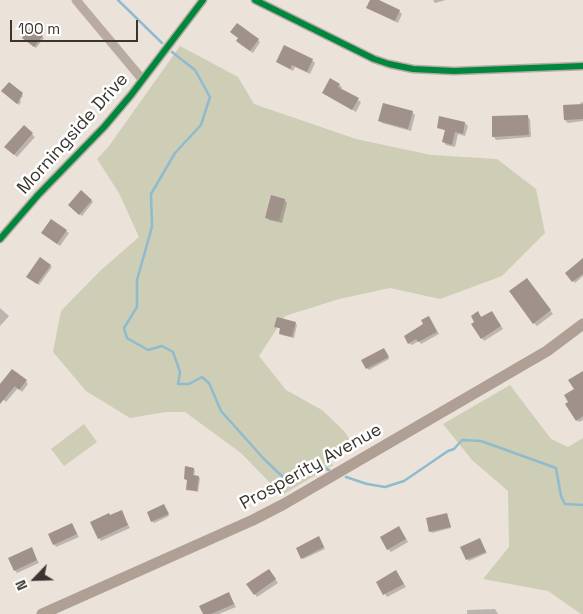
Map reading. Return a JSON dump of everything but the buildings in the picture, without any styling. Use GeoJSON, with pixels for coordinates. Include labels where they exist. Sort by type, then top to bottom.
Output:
{"type":"FeatureCollection","features":[{"type":"Feature","properties":{"kind":"main road","name":"Prosperity Avenue"},"geometry":{"type":"LineString","coordinates":[[42,614],[253,520],[284,504],[547,351],[583,324]]}},
{"type":"Feature","properties":{"kind":"street"},"geometry":{"type":"LineString","coordinates":[[76,0],[142,79]]}},
{"type":"Feature","properties":{"kind":"street","name":"Morningside Drive"},"geometry":{"type":"LineString","coordinates":[[0,239],[38,195],[90,143],[203,0]]}},
{"type":"Feature","properties":{"kind":"street"},"geometry":{"type":"LineString","coordinates":[[255,0],[374,59],[397,66],[428,71],[583,66]]}},
{"type":"Feature","properties":{"kind":"green space"},"geometry":{"type":"Polygon","coordinates":[[[180,46],[238,77],[254,104],[356,139],[431,155],[497,159],[536,189],[545,233],[502,276],[440,299],[390,288],[339,299],[285,316],[259,356],[286,390],[322,410],[344,431],[353,444],[329,458],[333,465],[282,495],[241,453],[185,412],[166,412],[130,418],[86,391],[53,352],[61,311],[100,271],[139,237],[119,193],[97,159],[109,146],[180,46]]]}},
{"type":"Feature","properties":{"kind":"green space"},"geometry":{"type":"Polygon","coordinates":[[[510,385],[551,439],[568,447],[583,438],[583,614],[548,591],[483,579],[509,547],[508,491],[472,460],[443,424],[510,385]]]}},
{"type":"Feature","properties":{"kind":"green space"},"geometry":{"type":"Polygon","coordinates":[[[84,424],[97,442],[64,466],[51,449],[84,424]]]}},
{"type":"Feature","properties":{"kind":"waterway"},"geometry":{"type":"LineString","coordinates":[[118,0],[162,43]]}},
{"type":"Feature","properties":{"kind":"waterway"},"geometry":{"type":"LineString","coordinates":[[172,52],[195,70],[210,97],[201,125],[175,153],[151,194],[152,227],[137,280],[137,307],[124,328],[127,338],[148,350],[162,346],[173,352],[180,372],[178,384],[189,384],[202,377],[209,383],[221,411],[264,459],[284,478],[300,476],[324,468],[329,470]]}},
{"type":"Feature","properties":{"kind":"waterway"},"geometry":{"type":"LineString","coordinates":[[346,477],[367,484],[385,487],[404,481],[448,451],[454,449],[462,440],[481,441],[556,468],[561,496],[565,504],[583,505]]}},
{"type":"Feature","properties":{"kind":"cycle path"},"geometry":{"type":"LineString","coordinates":[[0,239],[38,195],[104,127],[131,95],[203,0]]}},
{"type":"Feature","properties":{"kind":"cycle path"},"geometry":{"type":"LineString","coordinates":[[255,0],[374,59],[413,69],[454,71],[583,66]]}}]}
